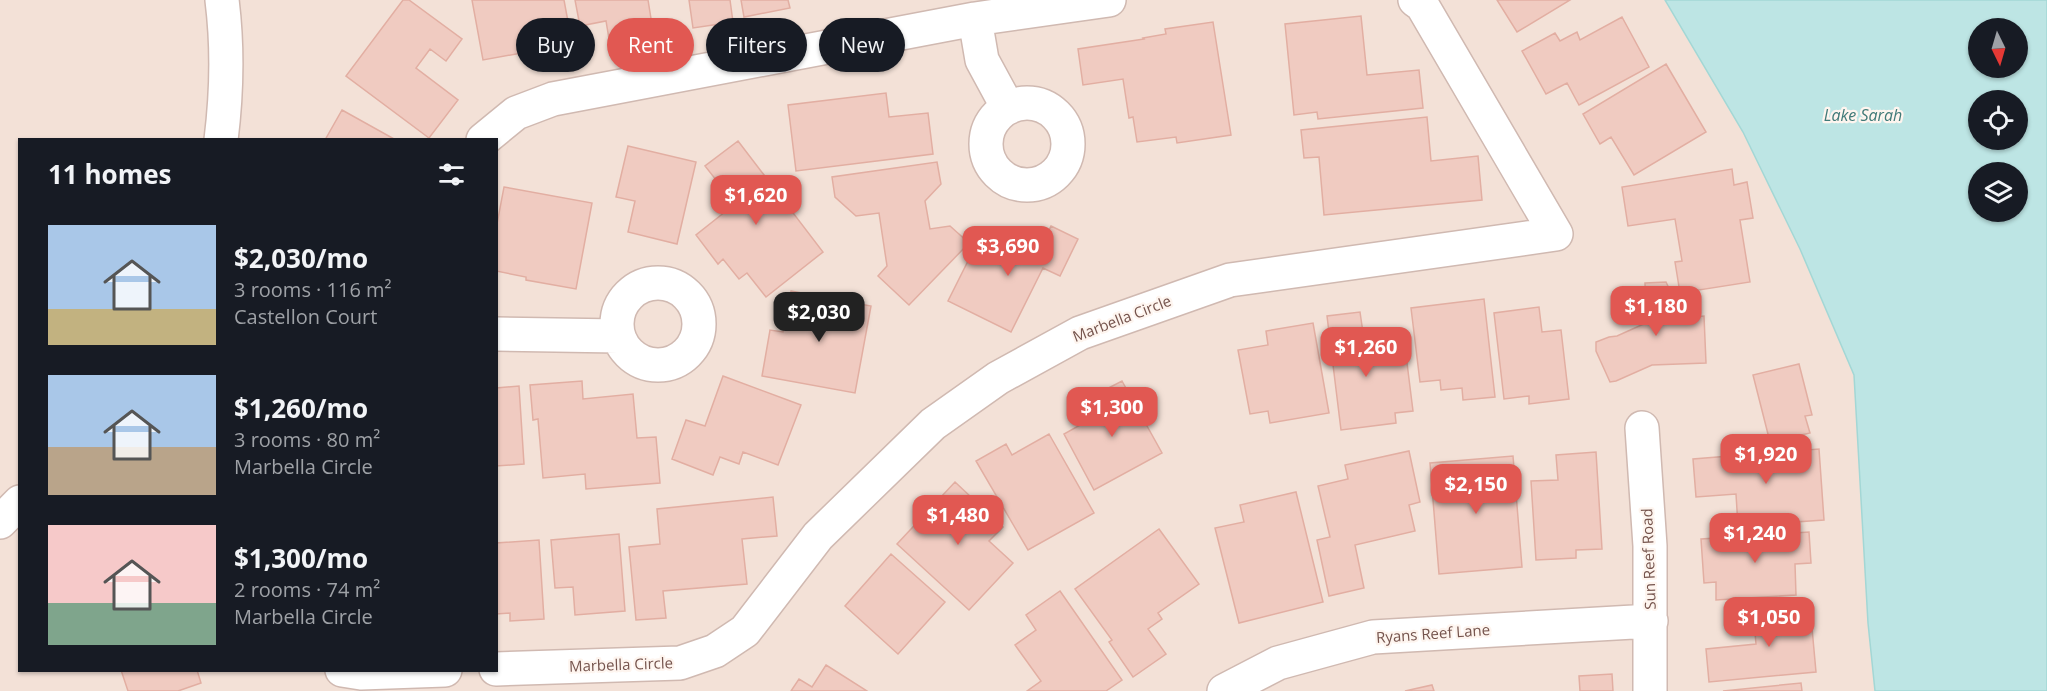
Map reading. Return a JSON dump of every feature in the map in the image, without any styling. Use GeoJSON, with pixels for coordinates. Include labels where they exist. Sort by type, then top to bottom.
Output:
{"type":"FeatureCollection","features":[{"type":"Feature","properties":{"kind":"street"},"geometry":{"type":"LineString","coordinates":[[221,138],[227,70],[222,0]]}},
{"type":"Feature","properties":{"kind":"street"},"geometry":{"type":"LineString","coordinates":[[485,138],[516,113],[553,99],[975,18],[1109,0]]}},
{"type":"Feature","properties":{"kind":"street","name":"Marbella Circle"},"geometry":{"type":"LineString","coordinates":[[498,669],[680,663],[715,651],[745,631],[818,536],[933,424],[998,378],[1080,333],[1230,280],[1556,234],[1422,5],[1415,0]]}},
{"type":"Feature","properties":{"kind":"street"},"geometry":{"type":"LineString","coordinates":[[975,18],[982,60],[1008,108]]}},
{"type":"Feature","properties":{"kind":"street"},"geometry":{"type":"LineString","coordinates":[[498,334],[618,336]]}},
{"type":"Feature","properties":{"kind":"street","name":"Sun Reef Road"},"geometry":{"type":"LineString","coordinates":[[1642,428],[1650,546],[1650,691]]}},
{"type":"Feature","properties":{"kind":"street"},"geometry":{"type":"LineString","coordinates":[[0,522],[18,504]]}},
{"type":"Feature","properties":{"kind":"street","name":"Ryans Reef Lane"},"geometry":{"type":"LineString","coordinates":[[1224,691],[1278,663],[1373,637],[1651,621]]}},
{"type":"Feature","properties":{"kind":"street"},"geometry":{"type":"LineString","coordinates":[[355,672],[389,672]]}},
{"type":"Feature","properties":{"kind":"shaded area"},"geometry":{"type":"Polygon","coordinates":[[[0,0],[2047,0],[2047,691],[0,691],[0,0]]]}},
{"type":"Feature","properties":{"kind":"water","name":"Lake Sarah"},"geometry":{"type":"Polygon","coordinates":[[[1665,0],[2047,0],[2047,691],[1875,691],[1868,623],[1854,375],[1800,249],[1743,132],[1665,0]]]}},
{"type":"Feature","properties":{"kind":"building"},"geometry":{"type":"Polygon","coordinates":[[[403,0],[409,0],[462,39],[446,61],[430,49],[416,68],[458,100],[429,138],[346,76],[403,0]]]}},
{"type":"Feature","properties":{"kind":"building"},"geometry":{"type":"Polygon","coordinates":[[[472,0],[564,0],[567,18],[516,18],[516,54],[483,60],[472,0]]]}},
{"type":"Feature","properties":{"kind":"building"},"geometry":{"type":"Polygon","coordinates":[[[575,0],[648,0],[651,18],[607,18],[607,27],[606,21],[595,23],[595,18],[578,18],[575,0]]]}},
{"type":"Feature","properties":{"kind":"building"},"geometry":{"type":"Polygon","coordinates":[[[689,0],[730,0],[732,18],[706,18],[706,26],[694,28],[694,18],[692,18],[689,0]]]}},
{"type":"Feature","properties":{"kind":"building"},"geometry":{"type":"Polygon","coordinates":[[[741,0],[788,0],[790,8],[744,17],[741,0]]]}},
{"type":"Feature","properties":{"kind":"building"},"geometry":{"type":"Polygon","coordinates":[[[1497,0],[1570,0],[1517,32],[1497,0]]]}},
{"type":"Feature","properties":{"kind":"building"},"geometry":{"type":"Polygon","coordinates":[[[1361,16],[1367,75],[1419,70],[1423,108],[1318,119],[1317,112],[1294,115],[1285,24],[1361,16]]]}},
{"type":"Feature","properties":{"kind":"building"},"geometry":{"type":"Polygon","coordinates":[[[1622,17],[1649,67],[1579,105],[1567,83],[1546,94],[1522,51],[1555,33],[1560,41],[1577,32],[1580,40],[1622,17]]]}},
{"type":"Feature","properties":{"kind":"building"},"geometry":{"type":"Polygon","coordinates":[[[1213,22],[1231,135],[1177,143],[1176,137],[1137,142],[1133,117],[1129,118],[1123,79],[1083,85],[1078,49],[1144,39],[1166,34],[1165,29],[1213,22]]]}},
{"type":"Feature","properties":{"kind":"building"},"geometry":{"type":"Polygon","coordinates":[[[1666,64],[1706,132],[1634,175],[1611,137],[1600,144],[1583,114],[1666,64]]]}},
{"type":"Feature","properties":{"kind":"building"},"geometry":{"type":"Polygon","coordinates":[[[886,93],[889,117],[928,113],[933,154],[796,171],[788,105],[886,93]]]}},
{"type":"Feature","properties":{"kind":"building"},"geometry":{"type":"Polygon","coordinates":[[[342,110],[392,138],[326,138],[342,110]]]}},
{"type":"Feature","properties":{"kind":"building"},"geometry":{"type":"Polygon","coordinates":[[[1427,117],[1431,161],[1478,156],[1482,200],[1324,215],[1319,157],[1304,158],[1301,130],[1427,117]]]}},
{"type":"Feature","properties":{"kind":"building"},"geometry":{"type":"Polygon","coordinates":[[[738,141],[823,252],[766,297],[747,273],[739,279],[723,259],[718,264],[696,235],[735,204],[705,166],[738,141]]]}},
{"type":"Feature","properties":{"kind":"building"},"geometry":{"type":"Polygon","coordinates":[[[628,146],[696,162],[677,244],[628,232],[635,201],[616,197],[628,146]]]}},
{"type":"Feature","properties":{"kind":"building"},"geometry":{"type":"Polygon","coordinates":[[[937,162],[941,184],[925,201],[930,229],[950,226],[969,243],[909,305],[878,276],[887,266],[879,213],[856,216],[835,197],[832,177],[937,162]]]}},
{"type":"Feature","properties":{"kind":"building"},"geometry":{"type":"Polygon","coordinates":[[[1732,169],[1734,185],[1747,182],[1753,218],[1740,220],[1750,282],[1680,293],[1675,262],[1682,261],[1675,219],[1628,226],[1622,187],[1732,169]]]}},
{"type":"Feature","properties":{"kind":"building"},"geometry":{"type":"Polygon","coordinates":[[[504,187],[592,203],[576,289],[526,280],[526,277],[498,271],[498,218],[504,187]]]}},
{"type":"Feature","properties":{"kind":"building"},"geometry":{"type":"Polygon","coordinates":[[[1051,226],[1078,239],[1060,276],[1043,268],[1011,332],[948,301],[979,239],[1014,256],[1022,240],[1040,249],[1051,226]]]}},
{"type":"Feature","properties":{"kind":"building"},"geometry":{"type":"Polygon","coordinates":[[[1666,282],[1675,301],[1693,301],[1693,317],[1704,316],[1706,363],[1652,365],[1610,382],[1596,351],[1596,342],[1617,336],[1646,323],[1645,283],[1666,282]]]}},
{"type":"Feature","properties":{"kind":"building"},"geometry":{"type":"Polygon","coordinates":[[[791,291],[871,306],[855,393],[762,376],[770,330],[783,332],[791,291]]]}},
{"type":"Feature","properties":{"kind":"building"},"geometry":{"type":"Polygon","coordinates":[[[1484,299],[1495,397],[1463,400],[1462,388],[1441,390],[1440,380],[1420,382],[1411,308],[1484,299]]]}},
{"type":"Feature","properties":{"kind":"building"},"geometry":{"type":"Polygon","coordinates":[[[1539,307],[1542,332],[1561,330],[1569,399],[1529,404],[1529,396],[1504,399],[1494,313],[1539,307]]]}},
{"type":"Feature","properties":{"kind":"building"},"geometry":{"type":"Polygon","coordinates":[[[1360,312],[1367,360],[1406,355],[1413,411],[1395,413],[1396,423],[1341,430],[1327,316],[1360,312]]]}},
{"type":"Feature","properties":{"kind":"building"},"geometry":{"type":"Polygon","coordinates":[[[1313,323],[1329,413],[1270,423],[1268,411],[1250,414],[1238,350],[1268,345],[1266,331],[1313,323]]]}},
{"type":"Feature","properties":{"kind":"building"},"geometry":{"type":"Polygon","coordinates":[[[1799,364],[1812,415],[1805,416],[1810,433],[1770,442],[1753,375],[1799,364]]]}},
{"type":"Feature","properties":{"kind":"building"},"geometry":{"type":"Polygon","coordinates":[[[723,376],[801,405],[778,465],[743,452],[739,464],[720,457],[713,475],[672,459],[686,420],[705,426],[723,376]]]}},
{"type":"Feature","properties":{"kind":"building"},"geometry":{"type":"Polygon","coordinates":[[[582,381],[583,399],[633,394],[637,438],[656,437],[660,483],[586,489],[585,474],[543,478],[538,419],[533,420],[530,385],[582,381]]]}},
{"type":"Feature","properties":{"kind":"building"},"geometry":{"type":"Polygon","coordinates":[[[1122,381],[1162,453],[1094,490],[1064,434],[1098,415],[1089,398],[1122,381]]]}},
{"type":"Feature","properties":{"kind":"building"},"geometry":{"type":"Polygon","coordinates":[[[519,386],[524,464],[498,466],[498,388],[519,386]]]}},
{"type":"Feature","properties":{"kind":"building"},"geometry":{"type":"Polygon","coordinates":[[[1049,434],[1094,513],[1028,550],[976,461],[1006,444],[1012,455],[1049,434]]]}},
{"type":"Feature","properties":{"kind":"building"},"geometry":{"type":"Polygon","coordinates":[[[1819,449],[1824,520],[1738,526],[1736,494],[1696,497],[1693,459],[1819,449]]]}},
{"type":"Feature","properties":{"kind":"building"},"geometry":{"type":"Polygon","coordinates":[[[1409,451],[1420,502],[1409,505],[1415,531],[1355,545],[1364,588],[1329,596],[1317,540],[1330,537],[1318,486],[1348,479],[1345,465],[1409,451]]]}},
{"type":"Feature","properties":{"kind":"building"},"geometry":{"type":"Polygon","coordinates":[[[1596,452],[1602,549],[1576,550],[1576,558],[1536,560],[1531,481],[1558,480],[1556,455],[1596,452]]]}},
{"type":"Feature","properties":{"kind":"building"},"geometry":{"type":"Polygon","coordinates":[[[1513,456],[1522,567],[1439,574],[1430,463],[1513,456]]]}},
{"type":"Feature","properties":{"kind":"building"},"geometry":{"type":"Polygon","coordinates":[[[955,482],[1003,527],[989,541],[1013,563],[969,610],[897,544],[955,482]]]}},
{"type":"Feature","properties":{"kind":"building"},"geometry":{"type":"Polygon","coordinates":[[[1296,492],[1323,602],[1239,623],[1215,528],[1244,522],[1240,505],[1296,492]]]}},
{"type":"Feature","properties":{"kind":"building"},"geometry":{"type":"Polygon","coordinates":[[[773,497],[777,536],[742,539],[747,584],[663,591],[666,618],[636,620],[629,547],[660,544],[657,509],[773,497]]]}},
{"type":"Feature","properties":{"kind":"building"},"geometry":{"type":"Polygon","coordinates":[[[1159,529],[1199,584],[1158,613],[1162,619],[1148,629],[1166,654],[1133,677],[1109,642],[1112,640],[1075,589],[1159,529]]]}},
{"type":"Feature","properties":{"kind":"building"},"geometry":{"type":"Polygon","coordinates":[[[1809,532],[1811,563],[1795,564],[1796,595],[1716,600],[1716,582],[1704,583],[1701,539],[1809,532]]]}},
{"type":"Feature","properties":{"kind":"building"},"geometry":{"type":"Polygon","coordinates":[[[619,534],[625,611],[575,615],[573,587],[555,588],[551,540],[619,534]]]}},
{"type":"Feature","properties":{"kind":"building"},"geometry":{"type":"Polygon","coordinates":[[[539,540],[544,619],[510,621],[510,613],[498,614],[498,543],[539,540]]]}},
{"type":"Feature","properties":{"kind":"building"},"geometry":{"type":"Polygon","coordinates":[[[891,554],[945,602],[898,654],[845,606],[891,554]]]}},
{"type":"Feature","properties":{"kind":"building"},"geometry":{"type":"Polygon","coordinates":[[[1060,591],[1122,680],[1106,691],[1027,691],[1041,681],[1015,645],[1036,630],[1026,615],[1060,591]]]}},
{"type":"Feature","properties":{"kind":"building"},"geometry":{"type":"Polygon","coordinates":[[[1810,606],[1816,672],[1709,682],[1706,649],[1756,644],[1753,611],[1810,606]]]}},
{"type":"Feature","properties":{"kind":"building"},"geometry":{"type":"Polygon","coordinates":[[[826,665],[867,691],[791,691],[799,679],[812,687],[826,665]]]}},
{"type":"Feature","properties":{"kind":"building"},"geometry":{"type":"Polygon","coordinates":[[[122,672],[198,672],[201,683],[178,691],[128,691],[122,672]]]}},
{"type":"Feature","properties":{"kind":"building"},"geometry":{"type":"Polygon","coordinates":[[[1612,674],[1613,691],[1580,691],[1579,676],[1612,674]]]}},
{"type":"Feature","properties":{"kind":"building"},"geometry":{"type":"Polygon","coordinates":[[[1801,683],[1802,691],[1723,691],[1801,683]]]}},
{"type":"Feature","properties":{"kind":"building"},"geometry":{"type":"Polygon","coordinates":[[[1432,685],[1434,691],[1405,691],[1432,685]]]}}]}
